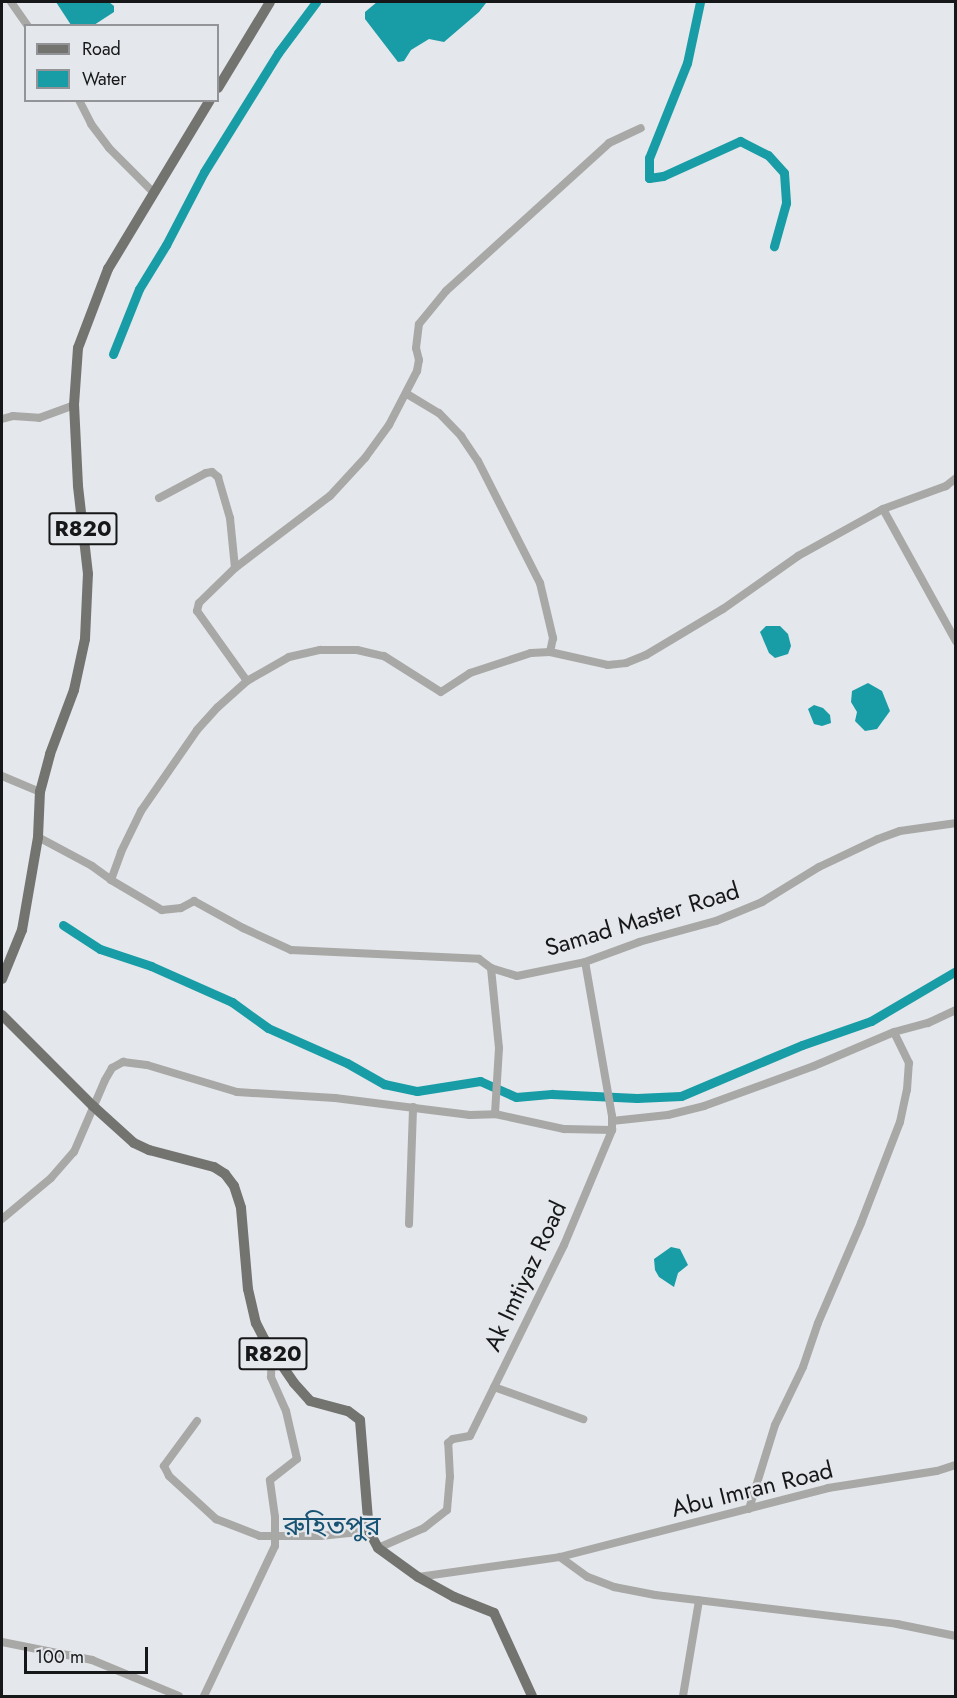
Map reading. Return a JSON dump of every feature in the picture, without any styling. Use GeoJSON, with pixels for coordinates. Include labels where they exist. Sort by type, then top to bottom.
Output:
{"type":"FeatureCollection","features":[{"type":"Feature","properties":{"kind":"main road"},"geometry":{"type":"LineString","coordinates":[[219,86],[270,2]]}},
{"type":"Feature","properties":{"kind":"main road","name":"R820"},"geometry":{"type":"LineString","coordinates":[[2,978],[22,930],[38,837],[40,792],[50,754],[74,690],[85,639],[89,593],[78,486],[74,405],[78,348],[108,269],[209,102]]}},
{"type":"Feature","properties":{"kind":"main road","name":"R820"},"geometry":{"type":"LineString","coordinates":[[2,1015],[93,1106],[135,1143],[149,1150],[214,1167],[225,1174],[234,1186],[241,1208],[248,1289],[256,1323],[272,1353],[310,1401],[348,1412],[360,1420],[369,1531],[378,1548],[418,1577],[454,1597],[494,1613],[531,1696]]}},
{"type":"Feature","properties":{"kind":"street"},"geometry":{"type":"LineString","coordinates":[[11,2],[27,24]]}},
{"type":"Feature","properties":{"kind":"street"},"geometry":{"type":"LineString","coordinates":[[80,102],[91,124],[109,148],[154,193]]}},
{"type":"Feature","properties":{"kind":"street"},"geometry":{"type":"LineString","coordinates":[[247,681],[196,611],[199,603],[235,568],[330,496],[371,450],[389,426],[417,371],[419,360],[416,348],[419,324],[434,305],[609,143],[641,128]]}},
{"type":"Feature","properties":{"kind":"street"},"geometry":{"type":"LineString","coordinates":[[407,394],[439,413],[461,436],[478,461],[540,584],[546,604],[547,625],[553,638],[550,652]]}},
{"type":"Feature","properties":{"kind":"street"},"geometry":{"type":"LineString","coordinates":[[2,419],[13,416],[39,418],[74,405]]}},
{"type":"Feature","properties":{"kind":"street"},"geometry":{"type":"LineString","coordinates":[[159,498],[206,473],[212,472],[218,477],[230,518],[235,568]]}},
{"type":"Feature","properties":{"kind":"street"},"geometry":{"type":"LineString","coordinates":[[111,880],[141,811],[197,730],[247,681],[289,657],[320,650],[357,650],[384,656],[441,692],[470,674],[531,653],[550,652],[608,665],[626,663],[646,655],[723,609],[798,555],[883,509],[946,486],[956,478]]}},
{"type":"Feature","properties":{"kind":"street"},"geometry":{"type":"LineString","coordinates":[[883,509],[956,641]]}},
{"type":"Feature","properties":{"kind":"street"},"geometry":{"type":"LineString","coordinates":[[2,776],[40,792]]}},
{"type":"Feature","properties":{"kind":"street","name":"Samad Master Road"},"geometry":{"type":"LineString","coordinates":[[38,837],[92,866],[162,910],[181,908],[194,901],[243,928],[291,950],[479,959],[491,968],[517,976],[585,962],[639,942],[716,921],[762,902],[819,867],[900,831],[956,823]]}},
{"type":"Feature","properties":{"kind":"street"},"geometry":{"type":"LineString","coordinates":[[585,962],[612,1122]]}},
{"type":"Feature","properties":{"kind":"street"},"geometry":{"type":"LineString","coordinates":[[491,968],[496,1008],[498,1080],[495,1114]]}},
{"type":"Feature","properties":{"kind":"street"},"geometry":{"type":"LineString","coordinates":[[2,1219],[51,1178],[74,1152],[112,1068],[123,1062],[147,1065],[237,1092],[335,1098],[470,1115],[495,1114],[564,1129],[668,1115],[704,1106],[814,1066],[894,1032],[928,1023],[956,1010]]}},
{"type":"Feature","properties":{"kind":"street"},"geometry":{"type":"LineString","coordinates":[[749,1509],[776,1425],[803,1367],[818,1323],[861,1223],[900,1122],[909,1063],[894,1032]]}},
{"type":"Feature","properties":{"kind":"street"},"geometry":{"type":"LineString","coordinates":[[409,1224],[413,1107]]}},
{"type":"Feature","properties":{"kind":"street","name":"Ak Imtiyaz Road"},"geometry":{"type":"LineString","coordinates":[[378,1548],[424,1528],[447,1510],[450,1476],[448,1443],[453,1439],[470,1436],[564,1245],[612,1122]]}},
{"type":"Feature","properties":{"kind":"street"},"geometry":{"type":"LineString","coordinates":[[204,1696],[275,1546],[276,1534],[270,1480],[297,1459],[286,1412],[272,1377],[272,1353]]}},
{"type":"Feature","properties":{"kind":"street"},"geometry":{"type":"LineString","coordinates":[[494,1387],[583,1419]]}},
{"type":"Feature","properties":{"kind":"street"},"geometry":{"type":"LineString","coordinates":[[197,1421],[164,1467],[169,1476],[216,1519],[260,1536],[276,1534],[311,1536],[369,1531]]}},
{"type":"Feature","properties":{"kind":"street","name":"Abu Imran Road"},"geometry":{"type":"LineString","coordinates":[[418,1577],[560,1557],[828,1488],[938,1471],[956,1465]]}},
{"type":"Feature","properties":{"kind":"street"},"geometry":{"type":"LineString","coordinates":[[560,1557],[588,1577],[614,1587],[699,1600],[897,1624],[956,1636]]}},
{"type":"Feature","properties":{"kind":"street"},"geometry":{"type":"LineString","coordinates":[[683,1696],[699,1600]]}},
{"type":"Feature","properties":{"kind":"street"},"geometry":{"type":"LineString","coordinates":[[2,1642],[92,1660],[179,1696]]}},
{"type":"Feature","properties":{"kind":"water"},"geometry":{"type":"Polygon","coordinates":[[[56,2],[109,2],[114,6],[114,12],[96,24],[70,24],[56,2]]]}},
{"type":"Feature","properties":{"kind":"water"},"geometry":{"type":"Polygon","coordinates":[[[377,2],[486,3],[479,12],[444,42],[429,39],[411,50],[404,61],[398,62],[365,19],[365,12],[377,2]]]}},
{"type":"Feature","properties":{"kind":"water"},"geometry":{"type":"Polygon","coordinates":[[[766,626],[780,626],[788,634],[791,646],[788,654],[775,658],[769,653],[760,632],[766,626]]]}},
{"type":"Feature","properties":{"kind":"water"},"geometry":{"type":"Polygon","coordinates":[[[868,683],[882,691],[890,711],[877,729],[865,731],[855,721],[857,712],[851,702],[852,691],[868,683]]]}},
{"type":"Feature","properties":{"kind":"water"},"geometry":{"type":"Polygon","coordinates":[[[814,705],[823,708],[830,715],[831,723],[822,726],[814,724],[808,709],[814,705]]]}},
{"type":"Feature","properties":{"kind":"water"},"geometry":{"type":"Polygon","coordinates":[[[671,1247],[680,1249],[688,1265],[678,1273],[674,1287],[659,1277],[655,1270],[654,1259],[671,1247]]]}},
{"type":"Feature","properties":{"kind":"waterway"},"geometry":{"type":"LineString","coordinates":[[113,354],[139,289],[166,245],[204,172],[278,53],[316,2]]}},
{"type":"Feature","properties":{"kind":"waterway"},"geometry":{"type":"LineString","coordinates":[[700,2],[687,63],[649,158],[649,178],[663,176],[740,141],[768,155],[784,173],[786,203],[774,246]]}},
{"type":"Feature","properties":{"kind":"waterway"},"geometry":{"type":"LineString","coordinates":[[63,925],[100,949],[151,966],[232,1002],[268,1028],[347,1063],[384,1084],[417,1091],[480,1081],[516,1097],[552,1094],[637,1098],[681,1096],[802,1045],[871,1021],[956,971]]}},
{"type":"Feature","properties":{"kind":"district","name":"রুহিতপুর"},"geometry":{"type":"Point","coordinates":[332,1526]}}]}
